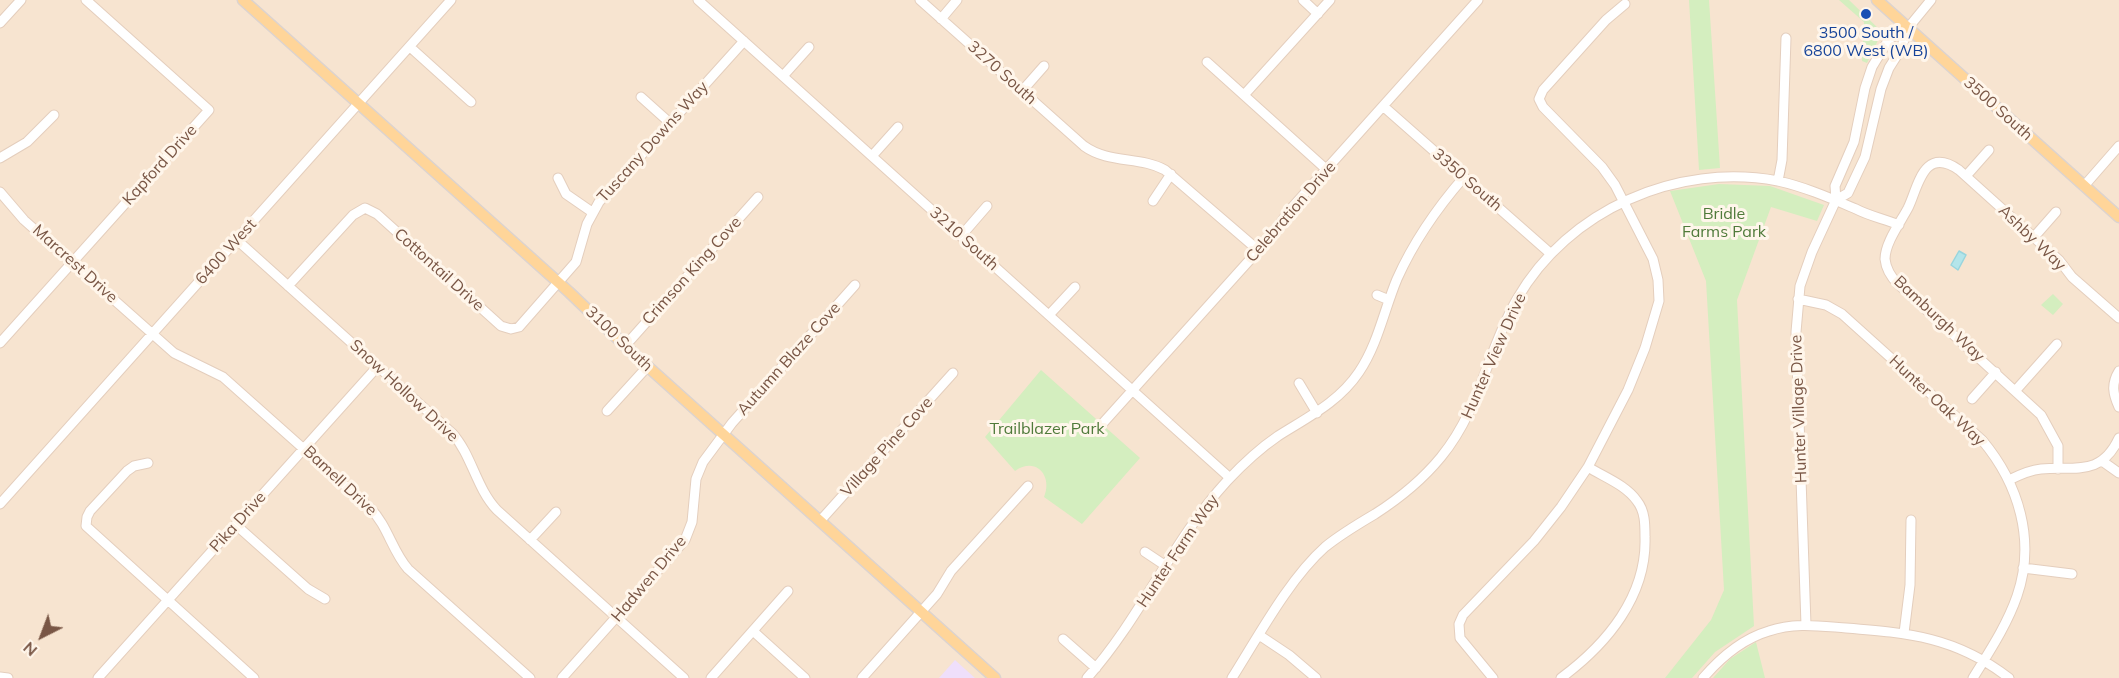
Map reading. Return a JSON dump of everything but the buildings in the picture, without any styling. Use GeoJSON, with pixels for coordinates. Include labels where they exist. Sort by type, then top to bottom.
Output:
{"type":"FeatureCollection","features":[{"type":"Feature","properties":{"kind":"main road","name":"3100 South"},"geometry":{"type":"LineString","coordinates":[[243,0],[995,678]]}},
{"type":"Feature","properties":{"kind":"main road","name":"3500 South"},"geometry":{"type":"LineString","coordinates":[[1877,0],[2119,217]]}},
{"type":"Feature","properties":{"kind":"street"},"geometry":{"type":"LineString","coordinates":[[0,23],[21,0]]}},
{"type":"Feature","properties":{"kind":"street","name":"Kapford Drive"},"geometry":{"type":"LineString","coordinates":[[0,343],[209,110],[86,0]]}},
{"type":"Feature","properties":{"kind":"street","name":"6400 West"},"geometry":{"type":"LineString","coordinates":[[0,504],[452,0]]}},
{"type":"Feature","properties":{"kind":"street","name":"3210 South"},"geometry":{"type":"LineString","coordinates":[[698,0],[1230,478]]}},
{"type":"Feature","properties":{"kind":"street","name":"3270 South"},"geometry":{"type":"LineString","coordinates":[[920,0],[1084,146],[1104,156],[1149,163],[1171,174],[1258,250]]}},
{"type":"Feature","properties":{"kind":"street"},"geometry":{"type":"LineString","coordinates":[[941,19],[957,0]]}},
{"type":"Feature","properties":{"kind":"street"},"geometry":{"type":"LineString","coordinates":[[1303,0],[1318,14]]}},
{"type":"Feature","properties":{"kind":"street"},"geometry":{"type":"LineString","coordinates":[[1244,95],[1330,0]]}},
{"type":"Feature","properties":{"kind":"street","name":"Celebration Drive"},"geometry":{"type":"LineString","coordinates":[[1103,423],[1478,0]]}},
{"type":"Feature","properties":{"kind":"street"},"geometry":{"type":"LineString","coordinates":[[1908,28],[1931,0]]}},
{"type":"Feature","properties":{"kind":"street"},"geometry":{"type":"LineString","coordinates":[[1493,678],[1460,638],[1460,620],[1539,536],[1588,466],[1628,390],[1645,348],[1659,301],[1658,280],[1653,259],[1624,201],[1607,173],[1543,107],[1539,99],[1543,90],[1605,20],[1625,4]]}},
{"type":"Feature","properties":{"kind":"street","name":"Hunter Village Drive"},"geometry":{"type":"LineString","coordinates":[[1806,625],[1796,332],[1798,299],[1807,263],[1836,200],[1835,186],[1854,142],[1865,88],[1872,68],[1889,39],[1908,28]]}},
{"type":"Feature","properties":{"kind":"street","name":"Hunter Village Drive"},"geometry":{"type":"LineString","coordinates":[[1836,200],[1848,193],[1865,157],[1886,75],[1901,49],[1908,28]]}},
{"type":"Feature","properties":{"kind":"street"},"geometry":{"type":"LineString","coordinates":[[1778,182],[1782,160],[1786,38]]}},
{"type":"Feature","properties":{"kind":"street","name":"Tuscany Downs Way"},"geometry":{"type":"LineString","coordinates":[[514,329],[524,323],[576,262],[592,212],[599,202],[744,41]]}},
{"type":"Feature","properties":{"kind":"street"},"geometry":{"type":"LineString","coordinates":[[410,47],[471,102]]}},
{"type":"Feature","properties":{"kind":"street"},"geometry":{"type":"LineString","coordinates":[[783,76],[809,47]]}},
{"type":"Feature","properties":{"kind":"street"},"geometry":{"type":"LineString","coordinates":[[1207,62],[1327,170]]}},
{"type":"Feature","properties":{"kind":"street"},"geometry":{"type":"LineString","coordinates":[[1022,91],[1044,66]]}},
{"type":"Feature","properties":{"kind":"street"},"geometry":{"type":"LineString","coordinates":[[641,98],[670,123]]}},
{"type":"Feature","properties":{"kind":"street","name":"3350 South"},"geometry":{"type":"LineString","coordinates":[[1383,106],[1551,254]]}},
{"type":"Feature","properties":{"kind":"street"},"geometry":{"type":"LineString","coordinates":[[0,158],[27,142],[54,115]]}},
{"type":"Feature","properties":{"kind":"street"},"geometry":{"type":"LineString","coordinates":[[872,156],[898,127]]}},
{"type":"Feature","properties":{"kind":"street"},"geometry":{"type":"LineString","coordinates":[[2084,186],[2119,146]]}},
{"type":"Feature","properties":{"kind":"street"},"geometry":{"type":"LineString","coordinates":[[1966,176],[1989,150]]}},
{"type":"Feature","properties":{"kind":"street","name":"Ashby Way"},"geometry":{"type":"LineString","coordinates":[[1942,163],[1951,165],[1966,176],[2061,262],[2072,277],[2119,318]]}},
{"type":"Feature","properties":{"kind":"street","name":"Bamburgh Way"},"geometry":{"type":"LineString","coordinates":[[1942,163],[1930,167],[1920,175],[1909,205],[1886,252],[1886,261],[1891,276],[2041,415],[2052,432],[2058,449],[2058,469]]}},
{"type":"Feature","properties":{"kind":"street"},"geometry":{"type":"LineString","coordinates":[[1153,201],[1171,174]]}},
{"type":"Feature","properties":{"kind":"street","name":"Hunter Farm Way"},"geometry":{"type":"LineString","coordinates":[[1087,678],[1118,640],[1198,516],[1230,478],[1275,438],[1317,413],[1341,395],[1360,372],[1372,349],[1401,270],[1416,241],[1464,177]]}},
{"type":"Feature","properties":{"kind":"street"},"geometry":{"type":"LineString","coordinates":[[558,178],[566,194],[592,212]]}},
{"type":"Feature","properties":{"kind":"street","name":"Hunter View Drive"},"geometry":{"type":"LineString","coordinates":[[1232,678],[1295,580],[1316,555],[1348,530],[1402,495],[1442,456],[1473,407],[1499,336],[1527,282],[1551,254],[1581,228],[1624,201],[1671,185],[1709,178],[1744,178],[1778,182],[1836,200],[1899,225]]}},
{"type":"Feature","properties":{"kind":"street","name":"Marcrest Drive"},"geometry":{"type":"LineString","coordinates":[[0,193],[24,219],[153,334]]}},
{"type":"Feature","properties":{"kind":"street","name":"Crimson King Cove"},"geometry":{"type":"LineString","coordinates":[[625,346],[758,197]]}},
{"type":"Feature","properties":{"kind":"street"},"geometry":{"type":"LineString","coordinates":[[961,236],[987,206]]}},
{"type":"Feature","properties":{"kind":"street","name":"Cottontail Drive"},"geometry":{"type":"LineString","coordinates":[[288,286],[353,214],[365,208],[377,214],[501,326],[514,329]]}},
{"type":"Feature","properties":{"kind":"street"},"geometry":{"type":"LineString","coordinates":[[2034,237],[2056,212]]}},
{"type":"Feature","properties":{"kind":"street","name":"Snow Hollow Drive"},"geometry":{"type":"LineString","coordinates":[[237,240],[455,436],[489,501],[684,678]]}},
{"type":"Feature","properties":{"kind":"street","name":"Autumn Blaze Cove"},"geometry":{"type":"LineString","coordinates":[[724,434],[855,285]]}},
{"type":"Feature","properties":{"kind":"street"},"geometry":{"type":"LineString","coordinates":[[1049,315],[1075,287]]}},
{"type":"Feature","properties":{"kind":"street"},"geometry":{"type":"LineString","coordinates":[[1377,295],[1389,300]]}},
{"type":"Feature","properties":{"kind":"street","name":"Hunter Oak Way"},"geometry":{"type":"LineString","coordinates":[[1798,299],[1826,305],[1842,314],[1982,440],[2009,480],[2017,499],[2024,529],[2023,568],[2013,607],[1973,678]]}},
{"type":"Feature","properties":{"kind":"street","name":"Bamell Drive"},"geometry":{"type":"LineString","coordinates":[[153,334],[177,356],[208,368],[223,377],[304,448],[378,516],[398,556],[408,569],[530,678]]}},
{"type":"Feature","properties":{"kind":"street"},"geometry":{"type":"LineString","coordinates":[[2016,390],[2057,344]]}},
{"type":"Feature","properties":{"kind":"street","name":"Pika Drive"},"geometry":{"type":"LineString","coordinates":[[98,678],[378,366]]}},
{"type":"Feature","properties":{"kind":"street"},"geometry":{"type":"LineString","coordinates":[[607,411],[648,366]]}},
{"type":"Feature","properties":{"kind":"street"},"geometry":{"type":"LineString","coordinates":[[2119,371],[2114,380],[2113,389],[2119,407]]}},
{"type":"Feature","properties":{"kind":"street","name":"Village Pine Cove"},"geometry":{"type":"LineString","coordinates":[[820,521],[953,372]]}},
{"type":"Feature","properties":{"kind":"street"},"geometry":{"type":"LineString","coordinates":[[1972,399],[1996,372]]}},
{"type":"Feature","properties":{"kind":"street"},"geometry":{"type":"LineString","coordinates":[[1299,383],[1317,413]]}},
{"type":"Feature","properties":{"kind":"street","name":"Hadwen Drive"},"geometry":{"type":"LineString","coordinates":[[562,678],[685,540],[692,522],[698,473],[703,462],[724,434]]}},
{"type":"Feature","properties":{"kind":"street"},"geometry":{"type":"LineString","coordinates":[[2009,480],[2032,471],[2085,468],[2102,461],[2119,438]]}},
{"type":"Feature","properties":{"kind":"street"},"geometry":{"type":"LineString","coordinates":[[2102,461],[2119,473]]}},
{"type":"Feature","properties":{"kind":"street"},"geometry":{"type":"LineString","coordinates":[[148,463],[134,466],[124,474],[90,511],[86,526],[254,678]]}},
{"type":"Feature","properties":{"kind":"street"},"geometry":{"type":"LineString","coordinates":[[1561,678],[1592,651],[1620,618],[1637,586],[1644,561],[1644,516],[1638,502],[1625,489],[1588,466]]}},
{"type":"Feature","properties":{"kind":"street"},"geometry":{"type":"LineString","coordinates":[[862,678],[940,590],[951,571],[1028,486]]}},
{"type":"Feature","properties":{"kind":"street"},"geometry":{"type":"LineString","coordinates":[[530,540],[555,512]]}},
{"type":"Feature","properties":{"kind":"street"},"geometry":{"type":"LineString","coordinates":[[1904,633],[1910,585],[1911,520]]}},
{"type":"Feature","properties":{"kind":"street"},"geometry":{"type":"LineString","coordinates":[[236,525],[308,589],[326,599]]}},
{"type":"Feature","properties":{"kind":"street"},"geometry":{"type":"LineString","coordinates":[[1145,552],[1166,566]]}},
{"type":"Feature","properties":{"kind":"street"},"geometry":{"type":"LineString","coordinates":[[2023,568],[2072,574]]}},
{"type":"Feature","properties":{"kind":"street"},"geometry":{"type":"LineString","coordinates":[[711,678],[788,591]]}},
{"type":"Feature","properties":{"kind":"street"},"geometry":{"type":"LineString","coordinates":[[1703,678],[1724,656],[1749,639],[1781,627],[1806,625],[1904,633],[1946,643],[1983,661],[2009,678]]}},
{"type":"Feature","properties":{"kind":"street"},"geometry":{"type":"LineString","coordinates":[[753,631],[805,678]]}},
{"type":"Feature","properties":{"kind":"street"},"geometry":{"type":"LineString","coordinates":[[1259,635],[1294,659],[1316,678]]}},
{"type":"Feature","properties":{"kind":"street"},"geometry":{"type":"LineString","coordinates":[[1063,639],[1096,668]]}},
{"type":"Feature","properties":{"kind":"street"},"geometry":{"type":"LineString","coordinates":[[0,676],[8,678]]}},
{"type":"Feature","properties":{"kind":"shaded area"},"geometry":{"type":"Polygon","coordinates":[[[0,0],[2119,0],[2119,678],[0,678],[0,0]]]}},
{"type":"Feature","properties":{"kind":"shaded area"},"geometry":{"type":"Polygon","coordinates":[[[955,660],[975,678],[939,678],[955,660]]]}},
{"type":"Feature","properties":{"kind":"green space"},"geometry":{"type":"Polygon","coordinates":[[[1689,0],[1709,0],[1720,168],[1699,170],[1689,0]]]}},
{"type":"Feature","properties":{"kind":"green space"},"geometry":{"type":"Polygon","coordinates":[[[1839,0],[1849,0],[1882,32],[1867,63],[1862,61],[1864,22],[1839,0]]]}},
{"type":"Feature","properties":{"kind":"green space","name":"Bridle Farms Park"},"geometry":{"type":"Polygon","coordinates":[[[1719,184],[1770,186],[1824,205],[1817,221],[1771,207],[1737,300],[1754,626],[1715,652],[1692,678],[1665,678],[1711,620],[1724,590],[1706,281],[1670,191],[1719,184]]]}},
{"type":"Feature","properties":{"kind":"green space"},"geometry":{"type":"Polygon","coordinates":[[[2053,294],[2063,304],[2053,315],[2041,305],[2053,294]]]}},
{"type":"Feature","properties":{"kind":"green space","name":"Trailblazer Park"},"geometry":{"type":"Polygon","coordinates":[[[1041,370],[1140,458],[1082,524],[1044,497],[1046,482],[1041,470],[1030,466],[1015,471],[985,437],[1041,370]]]}},
{"type":"Feature","properties":{"kind":"green space"},"geometry":{"type":"Polygon","coordinates":[[[1756,642],[1765,678],[1713,678],[1730,659],[1756,642]]]}},
{"type":"Feature","properties":{"kind":"water"},"geometry":{"type":"Polygon","coordinates":[[[1959,251],[1966,255],[1958,270],[1951,265],[1959,251]]]}},
{"type":"Feature","properties":{"kind":"place","name":"3500 South / 6800 West (WB)"},"geometry":{"type":"Point","coordinates":[1866,14]}}]}
